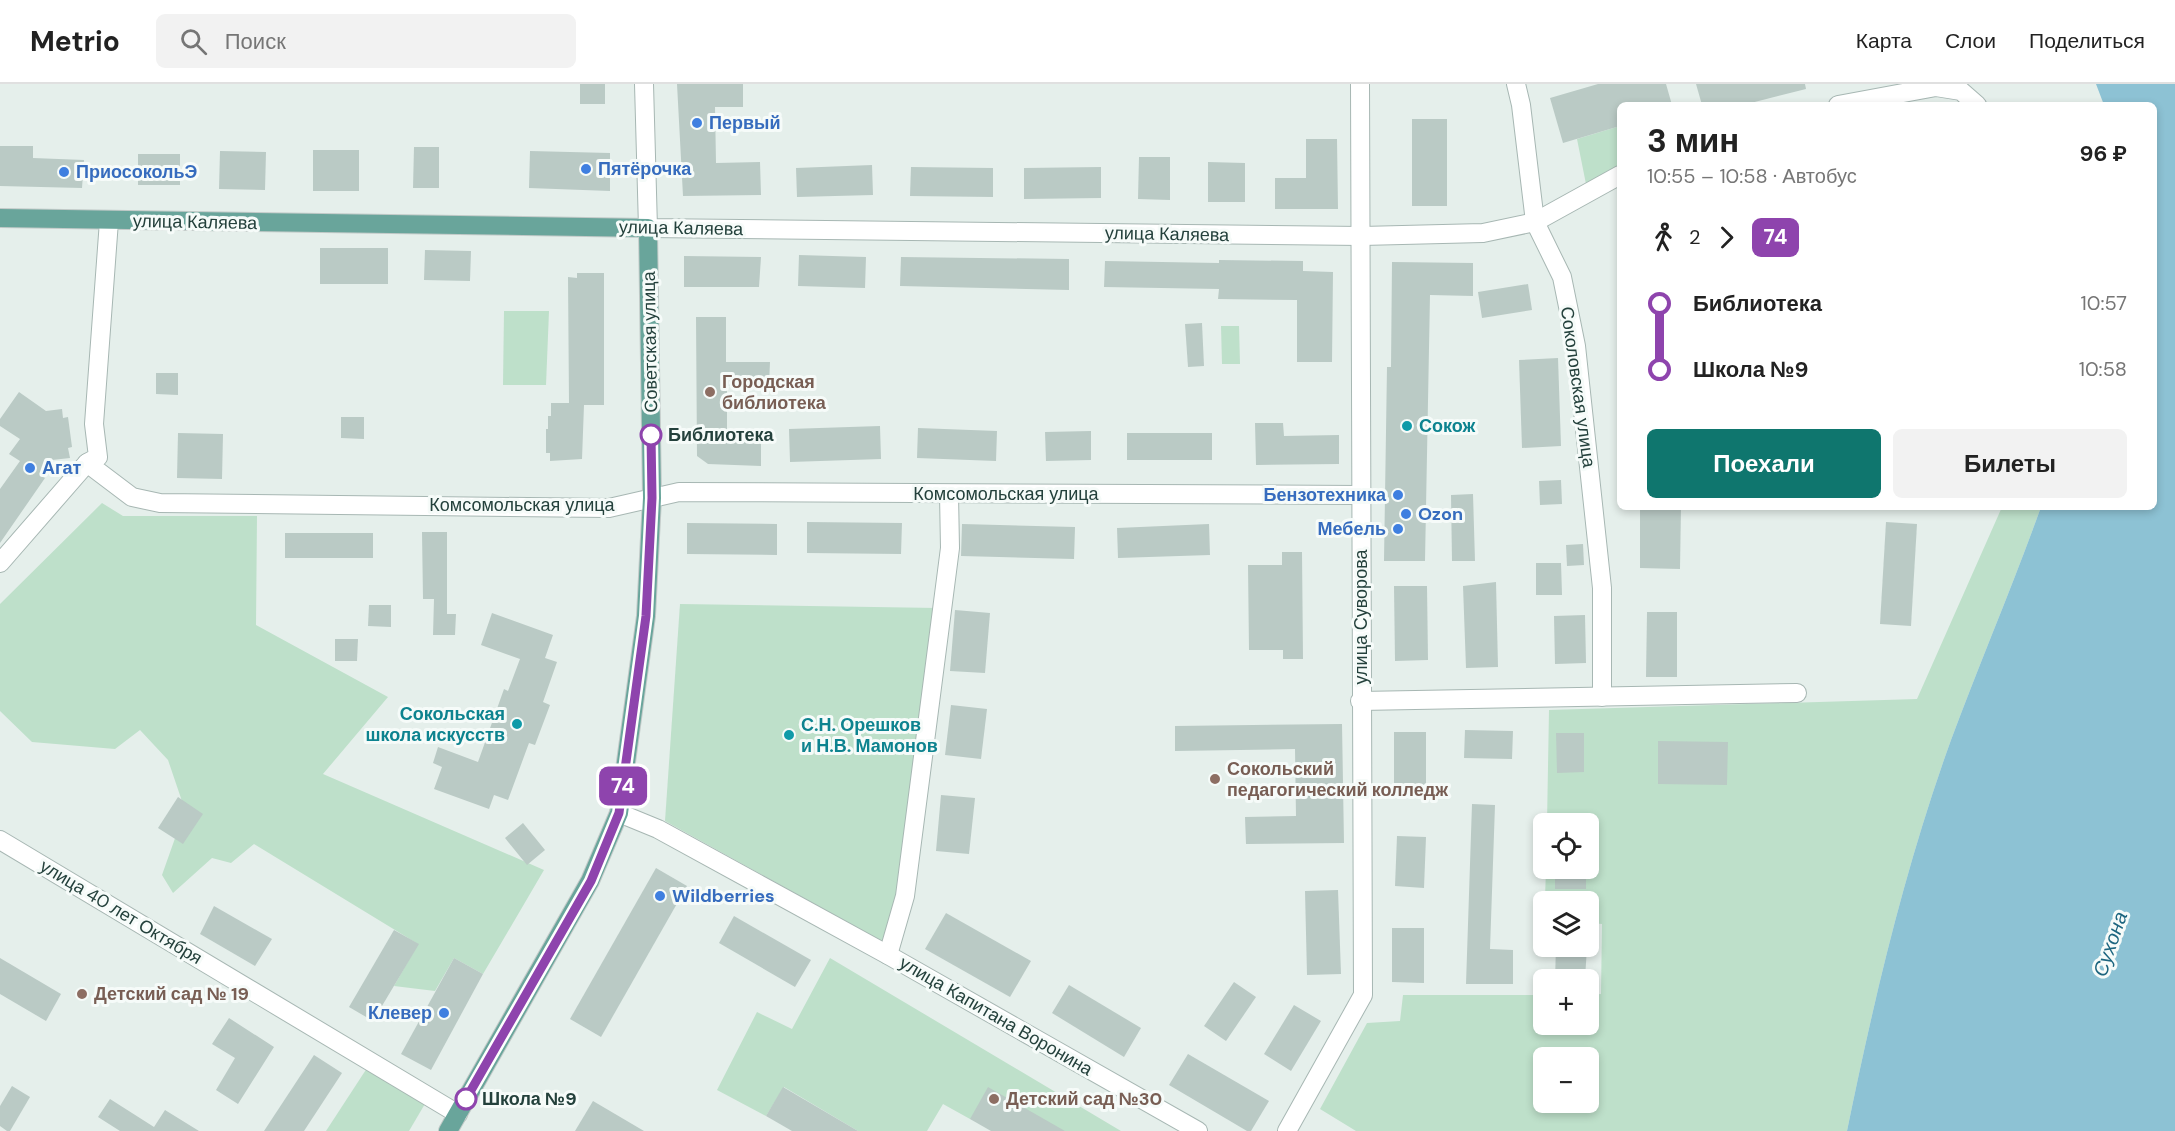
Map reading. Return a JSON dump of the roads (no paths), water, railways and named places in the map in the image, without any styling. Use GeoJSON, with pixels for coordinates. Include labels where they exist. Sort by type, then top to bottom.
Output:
{"type":"FeatureCollection","features":[{"type":"Feature","properties":{"kind":"main road","name":"улица Каляева"},"geometry":{"type":"LineString","coordinates":[[0,218],[648,228]]}},
{"type":"Feature","properties":{"kind":"main road","name":"Советская улица"},"geometry":{"type":"LineString","coordinates":[[448,1131],[591,881],[619,813],[646,616],[652,498],[648,228]]}},
{"type":"Feature","properties":{"kind":"street","name":"Советская улица"},"geometry":{"type":"LineString","coordinates":[[644,84],[648,228]]}},
{"type":"Feature","properties":{"kind":"street","name":"улица Суворова"},"geometry":{"type":"LineString","coordinates":[[1287,1131],[1363,995],[1360,701],[1362,236],[1360,84]]}},
{"type":"Feature","properties":{"kind":"street","name":"Соколовская улица"},"geometry":{"type":"LineString","coordinates":[[1519,85],[1535,222],[1562,277],[1576,346],[1602,588],[1602,698]]}},
{"type":"Feature","properties":{"kind":"street"},"geometry":{"type":"LineString","coordinates":[[1854,102],[1935,87],[1961,91],[1974,102]]}},
{"type":"Feature","properties":{"kind":"street","name":"улица Каляева"},"geometry":{"type":"LineString","coordinates":[[648,228],[1362,236],[1483,233],[1535,222],[1617,177]]}},
{"type":"Feature","properties":{"kind":"street"},"geometry":{"type":"LineString","coordinates":[[0,563],[87,464],[98,457],[94,424],[109,221]]}},
{"type":"Feature","properties":{"kind":"street","name":"Комсомольская улица"},"geometry":{"type":"LineString","coordinates":[[87,464],[132,497],[160,503],[609,508],[679,492],[1361,495]]}},
{"type":"Feature","properties":{"kind":"street","name":"улица Капитана Воронина"},"geometry":{"type":"LineString","coordinates":[[888,955],[905,896],[950,548],[949,494]]}},
{"type":"Feature","properties":{"kind":"street"},"geometry":{"type":"LineString","coordinates":[[1360,701],[1797,693]]}},
{"type":"Feature","properties":{"kind":"street","name":"улица Капитана Воронина"},"geometry":{"type":"LineString","coordinates":[[619,813],[658,829],[888,955],[1198,1131]]}},
{"type":"Feature","properties":{"kind":"street","name":"улица 40 лет Октября"},"geometry":{"type":"LineString","coordinates":[[0,840],[458,1114]]}},
{"type":"Feature","properties":{"kind":"water","name":"Сухона"},"geometry":{"type":"Polygon","coordinates":[[[2096,84],[2175,84],[2175,1131],[1847,1131],[1868,1032],[1919,836],[1951,740],[2040,510],[2157,510],[2157,102],[2103,102],[2096,84]]]}},
{"type":"Feature","properties":{"kind":"place","name":"Первый"},"geometry":{"type":"Point","coordinates":[697,123]}},
{"type":"Feature","properties":{"kind":"place","name":"Пятёрочка"},"geometry":{"type":"Point","coordinates":[586,169]}},
{"type":"Feature","properties":{"kind":"place","name":"ПриосокольЭ"},"geometry":{"type":"Point","coordinates":[64,172]}},
{"type":"Feature","properties":{"kind":"place","name":"Городская библиотека"},"geometry":{"type":"Point","coordinates":[710,392]}},
{"type":"Feature","properties":{"kind":"place","name":"Сокож"},"geometry":{"type":"Point","coordinates":[1407,426]}},
{"type":"Feature","properties":{"kind":"place","name":"Библиотека"},"geometry":{"type":"Point","coordinates":[651,435]}},
{"type":"Feature","properties":{"kind":"place","name":"Агат"},"geometry":{"type":"Point","coordinates":[30,468]}},
{"type":"Feature","properties":{"kind":"place","name":"Бензотехника"},"geometry":{"type":"Point","coordinates":[1398,495]}},
{"type":"Feature","properties":{"kind":"place","name":"Ozon"},"geometry":{"type":"Point","coordinates":[1406,514]}},
{"type":"Feature","properties":{"kind":"place","name":"Мебель"},"geometry":{"type":"Point","coordinates":[1398,529]}},
{"type":"Feature","properties":{"kind":"place","name":"Сокольская школа искусств"},"geometry":{"type":"Point","coordinates":[517,724]}},
{"type":"Feature","properties":{"kind":"place","name":"С.Н. Орешков и Н.В. Мамонов"},"geometry":{"type":"Point","coordinates":[789,735]}},
{"type":"Feature","properties":{"kind":"place","name":"Сокольский педагогический колледж"},"geometry":{"type":"Point","coordinates":[1215,779]}},
{"type":"Feature","properties":{"kind":"place","name":"Wildberries"},"geometry":{"type":"Point","coordinates":[660,896]}},
{"type":"Feature","properties":{"kind":"place","name":"Детский сад № 19"},"geometry":{"type":"Point","coordinates":[82,994]}},
{"type":"Feature","properties":{"kind":"place","name":"Клевер"},"geometry":{"type":"Point","coordinates":[444,1013]}},
{"type":"Feature","properties":{"kind":"place","name":"Школа №9"},"geometry":{"type":"Point","coordinates":[466,1099]}},
{"type":"Feature","properties":{"kind":"place","name":"Детский сад №30"},"geometry":{"type":"Point","coordinates":[994,1099]}}]}
